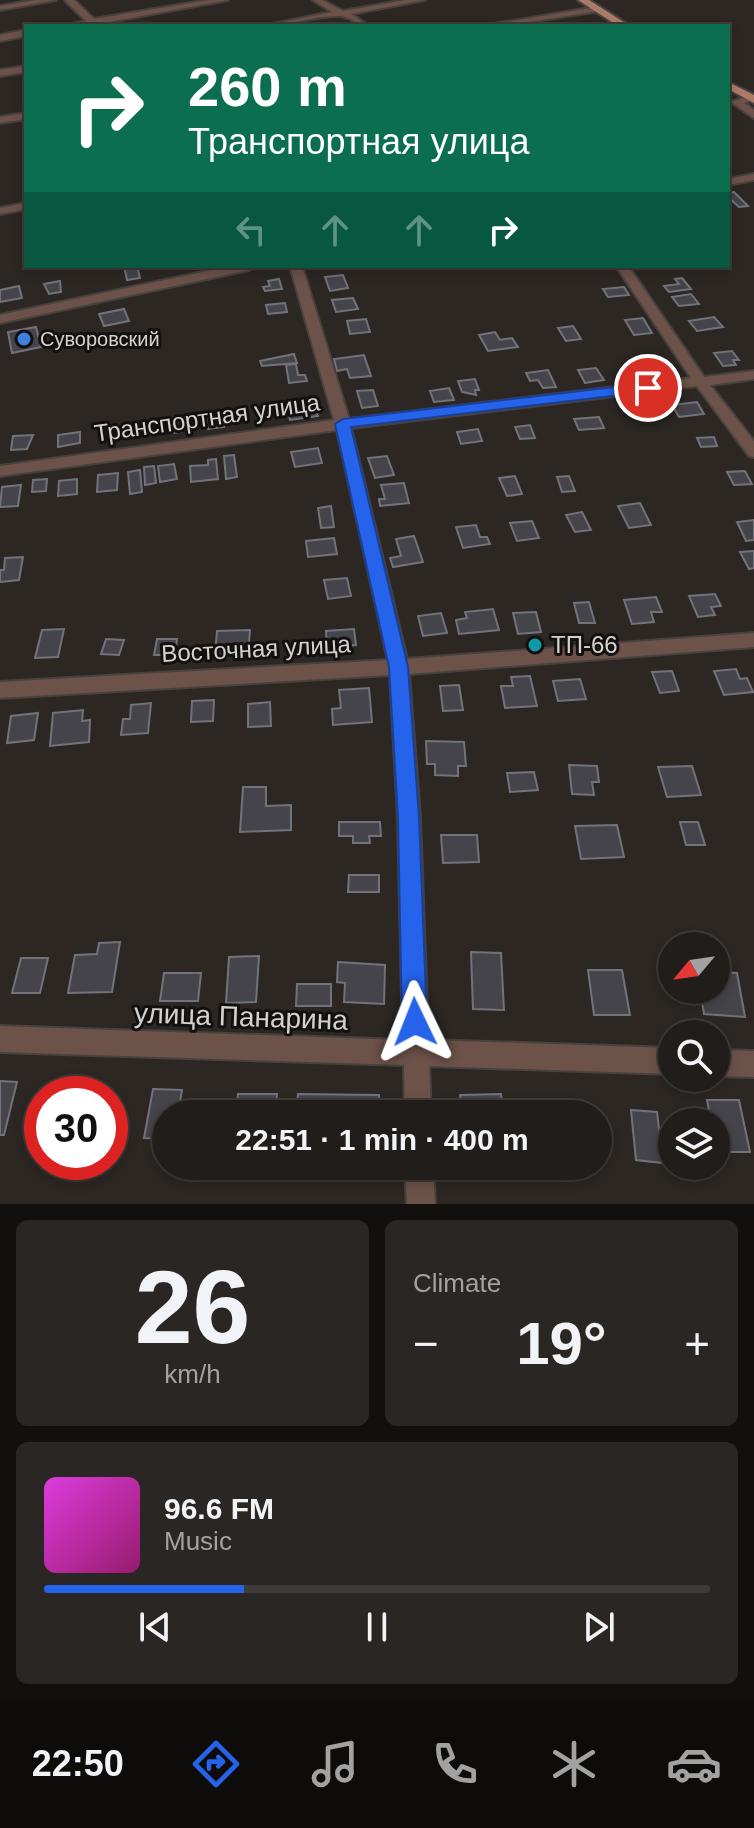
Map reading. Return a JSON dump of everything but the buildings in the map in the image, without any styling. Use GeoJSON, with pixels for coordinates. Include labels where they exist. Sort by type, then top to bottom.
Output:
{"type":"FeatureCollection","features":[{"type":"Feature","properties":{"kind":"main road"},"geometry":{"type":"LineString","coordinates":[[583,0],[622,24]]}},
{"type":"Feature","properties":{"kind":"main road"},"geometry":{"type":"LineString","coordinates":[[730,86],[753,99]]}},
{"type":"Feature","properties":{"kind":"street"},"geometry":{"type":"LineString","coordinates":[[0,8],[52,0]]}},
{"type":"Feature","properties":{"kind":"street"},"geometry":{"type":"LineString","coordinates":[[69,0],[94,24],[224,0]]}},
{"type":"Feature","properties":{"kind":"street"},"geometry":{"type":"LineString","coordinates":[[317,0],[329,10],[346,12],[362,24]]}},
{"type":"Feature","properties":{"kind":"street"},"geometry":{"type":"LineString","coordinates":[[278,24],[421,0]]}},
{"type":"Feature","properties":{"kind":"street"},"geometry":{"type":"LineString","coordinates":[[499,24],[596,9]]}},
{"type":"Feature","properties":{"kind":"street"},"geometry":{"type":"LineString","coordinates":[[0,38],[24,33]]}},
{"type":"Feature","properties":{"kind":"street"},"geometry":{"type":"LineString","coordinates":[[0,73],[24,69]]}},
{"type":"Feature","properties":{"kind":"street"},"geometry":{"type":"LineString","coordinates":[[753,99],[736,102],[754,115]]}},
{"type":"Feature","properties":{"kind":"street"},"geometry":{"type":"LineString","coordinates":[[0,120],[24,116]]}},
{"type":"Feature","properties":{"kind":"street"},"geometry":{"type":"LineString","coordinates":[[730,182],[754,177]]}},
{"type":"Feature","properties":{"kind":"street"},"geometry":{"type":"LineString","coordinates":[[0,211],[24,206]]}},
{"type":"Feature","properties":{"kind":"street"},"geometry":{"type":"LineString","coordinates":[[0,319],[240,268]]}},
{"type":"Feature","properties":{"kind":"street"},"geometry":{"type":"LineString","coordinates":[[297,268],[343,424],[399,667],[409,817],[418,1100]]}},
{"type":"Feature","properties":{"kind":"street"},"geometry":{"type":"LineString","coordinates":[[623,268],[700,381],[754,452]]}},
{"type":"Feature","properties":{"kind":"street","name":"Транспортная улица"},"geometry":{"type":"LineString","coordinates":[[0,471],[343,424],[754,375]]}},
{"type":"Feature","properties":{"kind":"street","name":"Восточная улица"},"geometry":{"type":"LineString","coordinates":[[0,690],[399,667],[754,640]]}},
{"type":"Feature","properties":{"kind":"street","name":"улица Панарина"},"geometry":{"type":"LineString","coordinates":[[0,1039],[658,1060]]}},
{"type":"Feature","properties":{"kind":"street"},"geometry":{"type":"LineString","coordinates":[[730,1063],[754,1064]]}},
{"type":"Feature","properties":{"kind":"street"},"geometry":{"type":"LineString","coordinates":[[420,1180],[421,1204]]}},
{"type":"Feature","properties":{"kind":"place","name":"Суворовский"},"geometry":{"type":"Point","coordinates":[24,339]}},
{"type":"Feature","properties":{"kind":"place","name":"ТП-66"},"geometry":{"type":"Point","coordinates":[535,645]}},
{"type":"Feature","properties":{"kind":"route"},"geometry":{"type":"LineString","coordinates":[[415,1022],[409,817],[399,667],[343,424],[648,388]]}}]}
